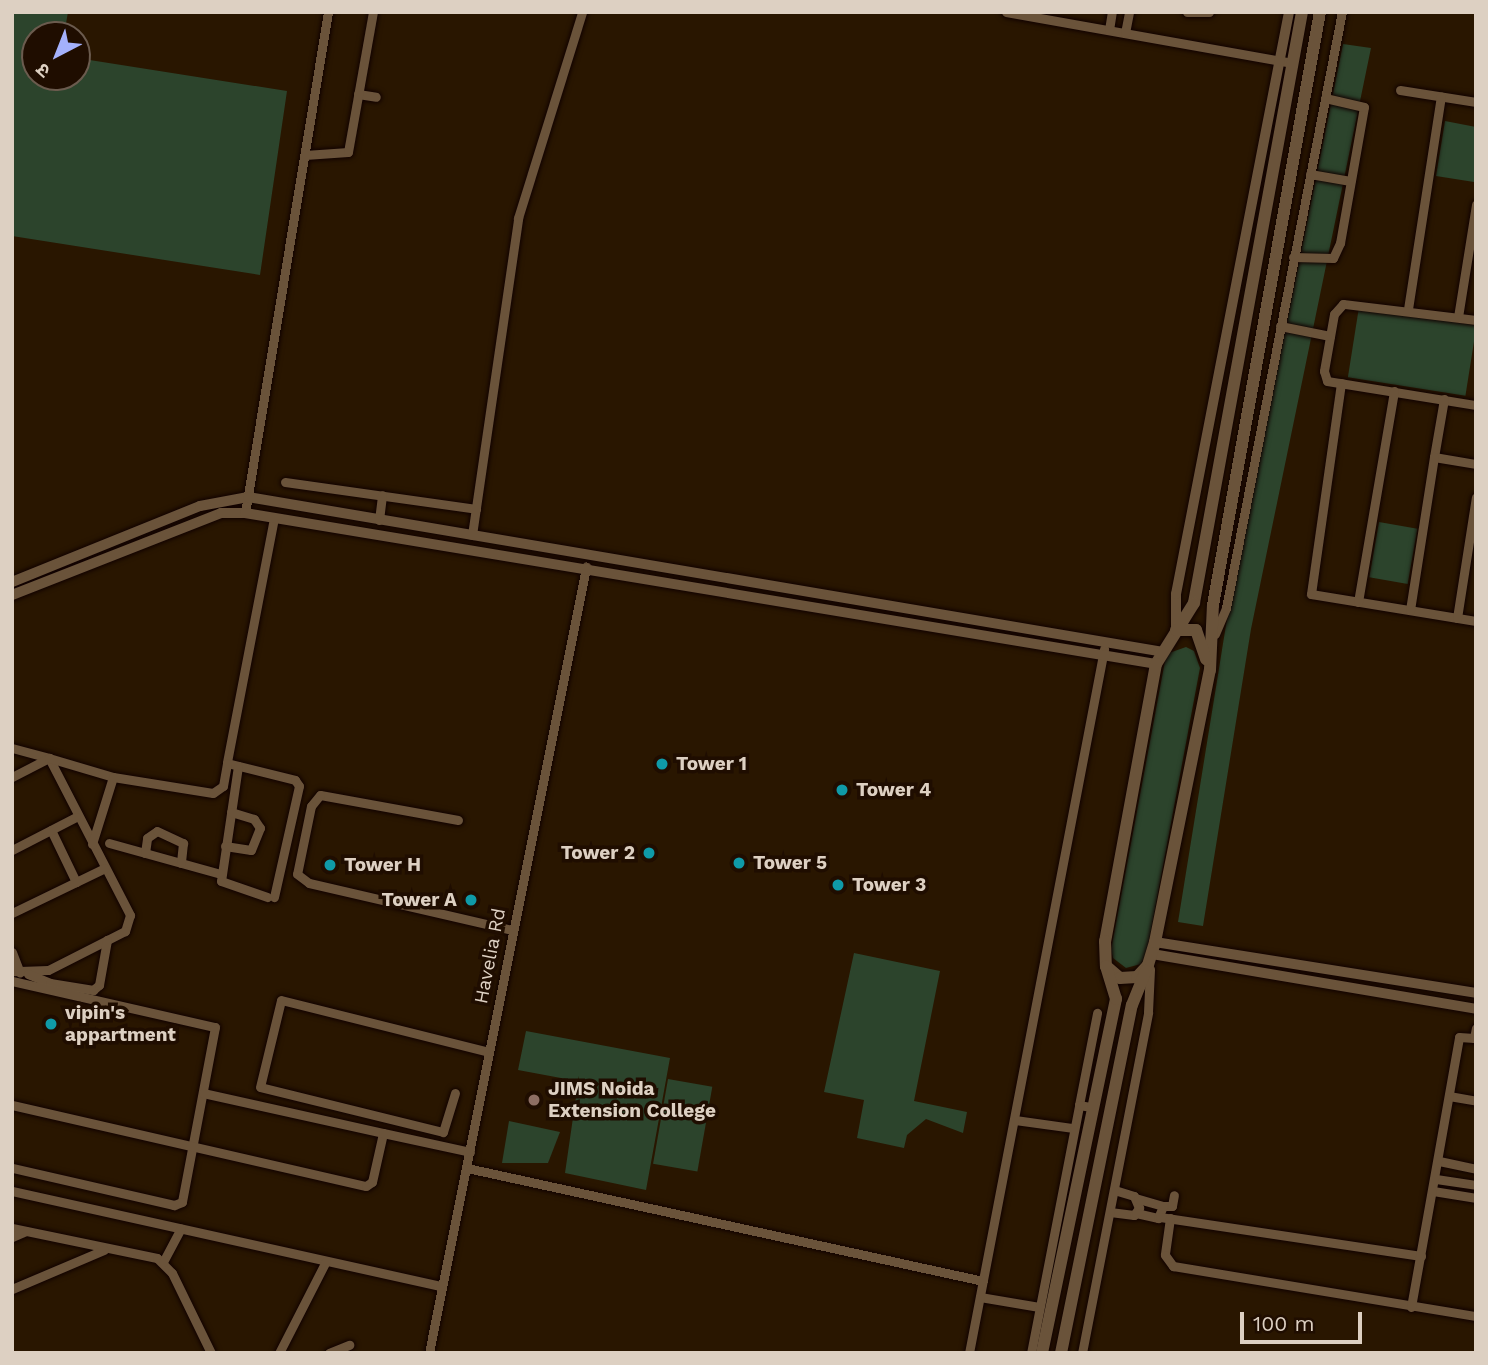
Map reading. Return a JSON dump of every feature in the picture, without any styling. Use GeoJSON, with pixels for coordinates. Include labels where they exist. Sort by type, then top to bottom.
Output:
{"type":"FeatureCollection","features":[{"type":"Feature","properties":{"kind":"main road"},"geometry":{"type":"LineString","coordinates":[[1042,1353],[1084,1106],[1116,999],[1106,965],[1105,941],[1156,664],[1194,603],[1286,61],[1301,12]]}},
{"type":"Feature","properties":{"kind":"main road"},"geometry":{"type":"LineString","coordinates":[[1061,1353],[1132,1005],[1151,955],[1207,685],[1215,591],[1320,12]]}},
{"type":"Feature","properties":{"kind":"main road"},"geometry":{"type":"LineString","coordinates":[[1176,630],[1196,630],[1201,638],[1207,685]]}},
{"type":"Feature","properties":{"kind":"main road"},"geometry":{"type":"LineString","coordinates":[[1106,965],[1119,978],[1137,977],[1151,955]]}},
{"type":"Feature","properties":{"kind":"street"},"geometry":{"type":"LineString","coordinates":[[245,513],[328,12]]}},
{"type":"Feature","properties":{"kind":"street"},"geometry":{"type":"LineString","coordinates":[[305,155],[348,152],[373,12]]}},
{"type":"Feature","properties":{"kind":"street"},"geometry":{"type":"LineString","coordinates":[[472,536],[518,218],[582,12]]}},
{"type":"Feature","properties":{"kind":"street"},"geometry":{"type":"LineString","coordinates":[[1006,12],[1286,61]]}},
{"type":"Feature","properties":{"kind":"street"},"geometry":{"type":"LineString","coordinates":[[1109,30],[1112,12]]}},
{"type":"Feature","properties":{"kind":"street"},"geometry":{"type":"LineString","coordinates":[[1125,33],[1129,12]]}},
{"type":"Feature","properties":{"kind":"street"},"geometry":{"type":"LineString","coordinates":[[1187,12],[1209,12]]}},
{"type":"Feature","properties":{"kind":"street"},"geometry":{"type":"LineString","coordinates":[[1176,630],[1176,594],[1286,61],[1289,12]]}},
{"type":"Feature","properties":{"kind":"street"},"geometry":{"type":"LineString","coordinates":[[1213,637],[1226,608],[1342,12]]}},
{"type":"Feature","properties":{"kind":"street"},"geometry":{"type":"LineString","coordinates":[[1400,90],[1476,102]]}},
{"type":"Feature","properties":{"kind":"street"},"geometry":{"type":"LineString","coordinates":[[358,94],[376,97]]}},
{"type":"Feature","properties":{"kind":"street"},"geometry":{"type":"LineString","coordinates":[[1408,309],[1441,97]]}},
{"type":"Feature","properties":{"kind":"street"},"geometry":{"type":"LineString","coordinates":[[1293,257],[1322,260],[1337,254],[1364,107],[1325,98]]}},
{"type":"Feature","properties":{"kind":"street"},"geometry":{"type":"LineString","coordinates":[[1310,174],[1350,181]]}},
{"type":"Feature","properties":{"kind":"street"},"geometry":{"type":"LineString","coordinates":[[1458,317],[1472,255],[1476,204]]}},
{"type":"Feature","properties":{"kind":"street"},"geometry":{"type":"LineString","coordinates":[[1476,320],[1408,309],[1343,304],[1334,314],[1324,377],[1341,383],[1476,405]]}},
{"type":"Feature","properties":{"kind":"street"},"geometry":{"type":"LineString","coordinates":[[1280,326],[1330,337]]}},
{"type":"Feature","properties":{"kind":"street"},"geometry":{"type":"LineString","coordinates":[[1341,383],[1311,594],[1476,621]]}},
{"type":"Feature","properties":{"kind":"street"},"geometry":{"type":"LineString","coordinates":[[1358,602],[1394,391]]}},
{"type":"Feature","properties":{"kind":"street"},"geometry":{"type":"LineString","coordinates":[[1410,610],[1444,400]]}},
{"type":"Feature","properties":{"kind":"street"},"geometry":{"type":"LineString","coordinates":[[1434,457],[1476,464]]}},
{"type":"Feature","properties":{"kind":"street"},"geometry":{"type":"LineString","coordinates":[[285,482],[476,509]]}},
{"type":"Feature","properties":{"kind":"street"},"geometry":{"type":"LineString","coordinates":[[379,520],[382,495]]}},
{"type":"Feature","properties":{"kind":"street"},"geometry":{"type":"LineString","coordinates":[[12,582],[214,501],[248,497],[472,536],[625,567],[1156,664]]}},
{"type":"Feature","properties":{"kind":"street"},"geometry":{"type":"LineString","coordinates":[[1457,618],[1476,497]]}},
{"type":"Feature","properties":{"kind":"street"},"geometry":{"type":"LineString","coordinates":[[12,595],[221,513],[245,513],[586,567],[625,567],[1105,640],[1163,652]]}},
{"type":"Feature","properties":{"kind":"street"},"geometry":{"type":"LineString","coordinates":[[12,748],[113,777],[212,793],[223,786],[274,518]]}},
{"type":"Feature","properties":{"kind":"street","name":"Havelia Rd"},"geometry":{"type":"LineString","coordinates":[[429,1353],[586,567]]}},
{"type":"Feature","properties":{"kind":"street"},"geometry":{"type":"LineString","coordinates":[[969,1353],[1105,640]]}},
{"type":"Feature","properties":{"kind":"street"},"geometry":{"type":"LineString","coordinates":[[12,777],[50,758]]}},
{"type":"Feature","properties":{"kind":"street"},"geometry":{"type":"LineString","coordinates":[[20,972],[48,970],[107,940],[125,930],[130,915],[76,817],[50,758]]}},
{"type":"Feature","properties":{"kind":"street"},"geometry":{"type":"LineString","coordinates":[[227,763],[295,780],[299,786],[271,897],[224,886],[221,874],[238,766]]}},
{"type":"Feature","properties":{"kind":"street"},"geometry":{"type":"LineString","coordinates":[[92,844],[113,777]]}},
{"type":"Feature","properties":{"kind":"street"},"geometry":{"type":"LineString","coordinates":[[458,820],[320,795],[312,806],[297,874],[309,883],[513,930]]}},
{"type":"Feature","properties":{"kind":"street"},"geometry":{"type":"LineString","coordinates":[[225,846],[251,850],[260,828],[254,819],[231,812]]}},
{"type":"Feature","properties":{"kind":"street"},"geometry":{"type":"LineString","coordinates":[[12,850],[76,817]]}},
{"type":"Feature","properties":{"kind":"street"},"geometry":{"type":"LineString","coordinates":[[51,830],[76,883]]}},
{"type":"Feature","properties":{"kind":"street"},"geometry":{"type":"LineString","coordinates":[[145,853],[147,838],[158,831],[184,843],[181,863]]}},
{"type":"Feature","properties":{"kind":"street"},"geometry":{"type":"LineString","coordinates":[[110,843],[221,874]]}},
{"type":"Feature","properties":{"kind":"street"},"geometry":{"type":"LineString","coordinates":[[12,913],[105,868]]}},
{"type":"Feature","properties":{"kind":"street"},"geometry":{"type":"LineString","coordinates":[[12,952],[20,972],[50,983],[93,990],[99,985],[107,940]]}},
{"type":"Feature","properties":{"kind":"street"},"geometry":{"type":"LineString","coordinates":[[1151,955],[1476,993]]}},
{"type":"Feature","properties":{"kind":"street"},"geometry":{"type":"LineString","coordinates":[[1151,955],[1476,1009]]}},
{"type":"Feature","properties":{"kind":"street"},"geometry":{"type":"LineString","coordinates":[[1082,1353],[1148,1012],[1151,955]]}},
{"type":"Feature","properties":{"kind":"street"},"geometry":{"type":"LineString","coordinates":[[12,981],[215,1027],[184,1197],[174,1205],[12,1168]]}},
{"type":"Feature","properties":{"kind":"street"},"geometry":{"type":"LineString","coordinates":[[455,1093],[443,1132],[260,1087],[281,1000],[489,1052]]}},
{"type":"Feature","properties":{"kind":"street"},"geometry":{"type":"LineString","coordinates":[[1031,1353],[1073,1128],[1084,1106],[1097,1013]]}},
{"type":"Feature","properties":{"kind":"street"},"geometry":{"type":"LineString","coordinates":[[1411,1307],[1436,1179],[1459,1037],[1475,1035]]}},
{"type":"Feature","properties":{"kind":"street"},"geometry":{"type":"LineString","coordinates":[[203,1093],[470,1152]]}},
{"type":"Feature","properties":{"kind":"street"},"geometry":{"type":"LineString","coordinates":[[1449,1096],[1476,1101]]}},
{"type":"Feature","properties":{"kind":"street"},"geometry":{"type":"LineString","coordinates":[[12,1105],[193,1149],[366,1186],[372,1182],[383,1133]]}},
{"type":"Feature","properties":{"kind":"street"},"geometry":{"type":"LineString","coordinates":[[1110,1111],[1129,1116]]}},
{"type":"Feature","properties":{"kind":"street"},"geometry":{"type":"LineString","coordinates":[[1015,1120],[1073,1128]]}},
{"type":"Feature","properties":{"kind":"street"},"geometry":{"type":"LineString","coordinates":[[1439,1161],[1476,1169]]}},
{"type":"Feature","properties":{"kind":"street"},"geometry":{"type":"LineString","coordinates":[[467,1168],[984,1281]]}},
{"type":"Feature","properties":{"kind":"street"},"geometry":{"type":"LineString","coordinates":[[1436,1179],[1476,1185]]}},
{"type":"Feature","properties":{"kind":"street"},"geometry":{"type":"LineString","coordinates":[[12,1191],[442,1286]]}},
{"type":"Feature","properties":{"kind":"street"},"geometry":{"type":"LineString","coordinates":[[1114,1191],[1163,1206],[1172,1206],[1174,1195]]}},
{"type":"Feature","properties":{"kind":"street"},"geometry":{"type":"LineString","coordinates":[[1433,1191],[1476,1198]]}},
{"type":"Feature","properties":{"kind":"street"},"geometry":{"type":"LineString","coordinates":[[1136,1213],[1138,1199]]}},
{"type":"Feature","properties":{"kind":"street"},"geometry":{"type":"LineString","coordinates":[[1163,1206],[1165,1255],[1173,1266],[1476,1316]]}},
{"type":"Feature","properties":{"kind":"street"},"geometry":{"type":"LineString","coordinates":[[1110,1212],[1165,1217],[1421,1256]]}},
{"type":"Feature","properties":{"kind":"street"},"geometry":{"type":"LineString","coordinates":[[12,1228],[104,1250],[149,1255],[163,1262],[211,1353]]}},
{"type":"Feature","properties":{"kind":"street"},"geometry":{"type":"LineString","coordinates":[[163,1262],[181,1228]]}},
{"type":"Feature","properties":{"kind":"street"},"geometry":{"type":"LineString","coordinates":[[12,1237],[26,1231]]}},
{"type":"Feature","properties":{"kind":"street"},"geometry":{"type":"LineString","coordinates":[[12,1289],[104,1250]]}},
{"type":"Feature","properties":{"kind":"street"},"geometry":{"type":"LineString","coordinates":[[279,1353],[326,1261]]}},
{"type":"Feature","properties":{"kind":"street"},"geometry":{"type":"LineString","coordinates":[[980,1297],[1039,1307]]}},
{"type":"Feature","properties":{"kind":"street"},"geometry":{"type":"LineString","coordinates":[[329,1353],[349,1345]]}},
{"type":"Feature","properties":{"kind":"green space"},"geometry":{"type":"Polygon","coordinates":[[[12,12],[68,12],[66,21],[21,21],[21,91],[91,91],[91,60],[287,91],[260,275],[12,236],[12,12]]]}},
{"type":"Feature","properties":{"kind":"green space"},"geometry":{"type":"Polygon","coordinates":[[[1343,44],[1371,48],[1251,629],[1203,926],[1178,922],[1226,625],[1343,44]]]}},
{"type":"Feature","properties":{"kind":"green space"},"geometry":{"type":"Polygon","coordinates":[[[1445,121],[1476,127],[1474,182],[1436,176],[1445,121]]]}},
{"type":"Feature","properties":{"kind":"green space"},"geometry":{"type":"Polygon","coordinates":[[[1359,307],[1476,326],[1465,396],[1348,377],[1359,307]]]}},
{"type":"Feature","properties":{"kind":"green space"},"geometry":{"type":"Polygon","coordinates":[[[1379,522],[1417,529],[1408,584],[1369,577],[1379,522]]]}},
{"type":"Feature","properties":{"kind":"green space"},"geometry":{"type":"Polygon","coordinates":[[[1186,647],[1194,651],[1200,668],[1146,957],[1141,964],[1126,968],[1113,958],[1111,950],[1165,661],[1169,653],[1186,647]]]}},
{"type":"Feature","properties":{"kind":"green space"},"geometry":{"type":"Polygon","coordinates":[[[854,953],[940,971],[914,1101],[967,1112],[963,1133],[926,1119],[907,1135],[904,1148],[857,1138],[864,1100],[824,1092],[854,953]]]}},
{"type":"Feature","properties":{"kind":"green space"},"geometry":{"type":"Polygon","coordinates":[[[526,1031],[670,1058],[646,1190],[565,1173],[579,1076],[577,1081],[518,1070],[526,1031]]]}},
{"type":"Feature","properties":{"kind":"green space"},"geometry":{"type":"Polygon","coordinates":[[[668,1079],[712,1087],[697,1172],[653,1164],[668,1079]]]}},
{"type":"Feature","properties":{"kind":"green space"},"geometry":{"type":"Polygon","coordinates":[[[509,1121],[560,1132],[548,1163],[502,1163],[509,1121]]]}},
{"type":"Feature","properties":{"kind":"place","name":"Tower 1"},"geometry":{"type":"Point","coordinates":[662,764]}},
{"type":"Feature","properties":{"kind":"place","name":"Tower 4"},"geometry":{"type":"Point","coordinates":[842,790]}},
{"type":"Feature","properties":{"kind":"place","name":"Tower 2"},"geometry":{"type":"Point","coordinates":[649,853]}},
{"type":"Feature","properties":{"kind":"place","name":"Tower 5"},"geometry":{"type":"Point","coordinates":[739,863]}},
{"type":"Feature","properties":{"kind":"place","name":"Tower H"},"geometry":{"type":"Point","coordinates":[330,865]}},
{"type":"Feature","properties":{"kind":"place","name":"Tower 3"},"geometry":{"type":"Point","coordinates":[838,885]}},
{"type":"Feature","properties":{"kind":"place","name":"Tower A"},"geometry":{"type":"Point","coordinates":[471,900]}},
{"type":"Feature","properties":{"kind":"place","name":"vipin's appartment"},"geometry":{"type":"Point","coordinates":[51,1024]}},
{"type":"Feature","properties":{"kind":"place","name":"JIMS Noida Extension College"},"geometry":{"type":"Point","coordinates":[534,1100]}}]}
